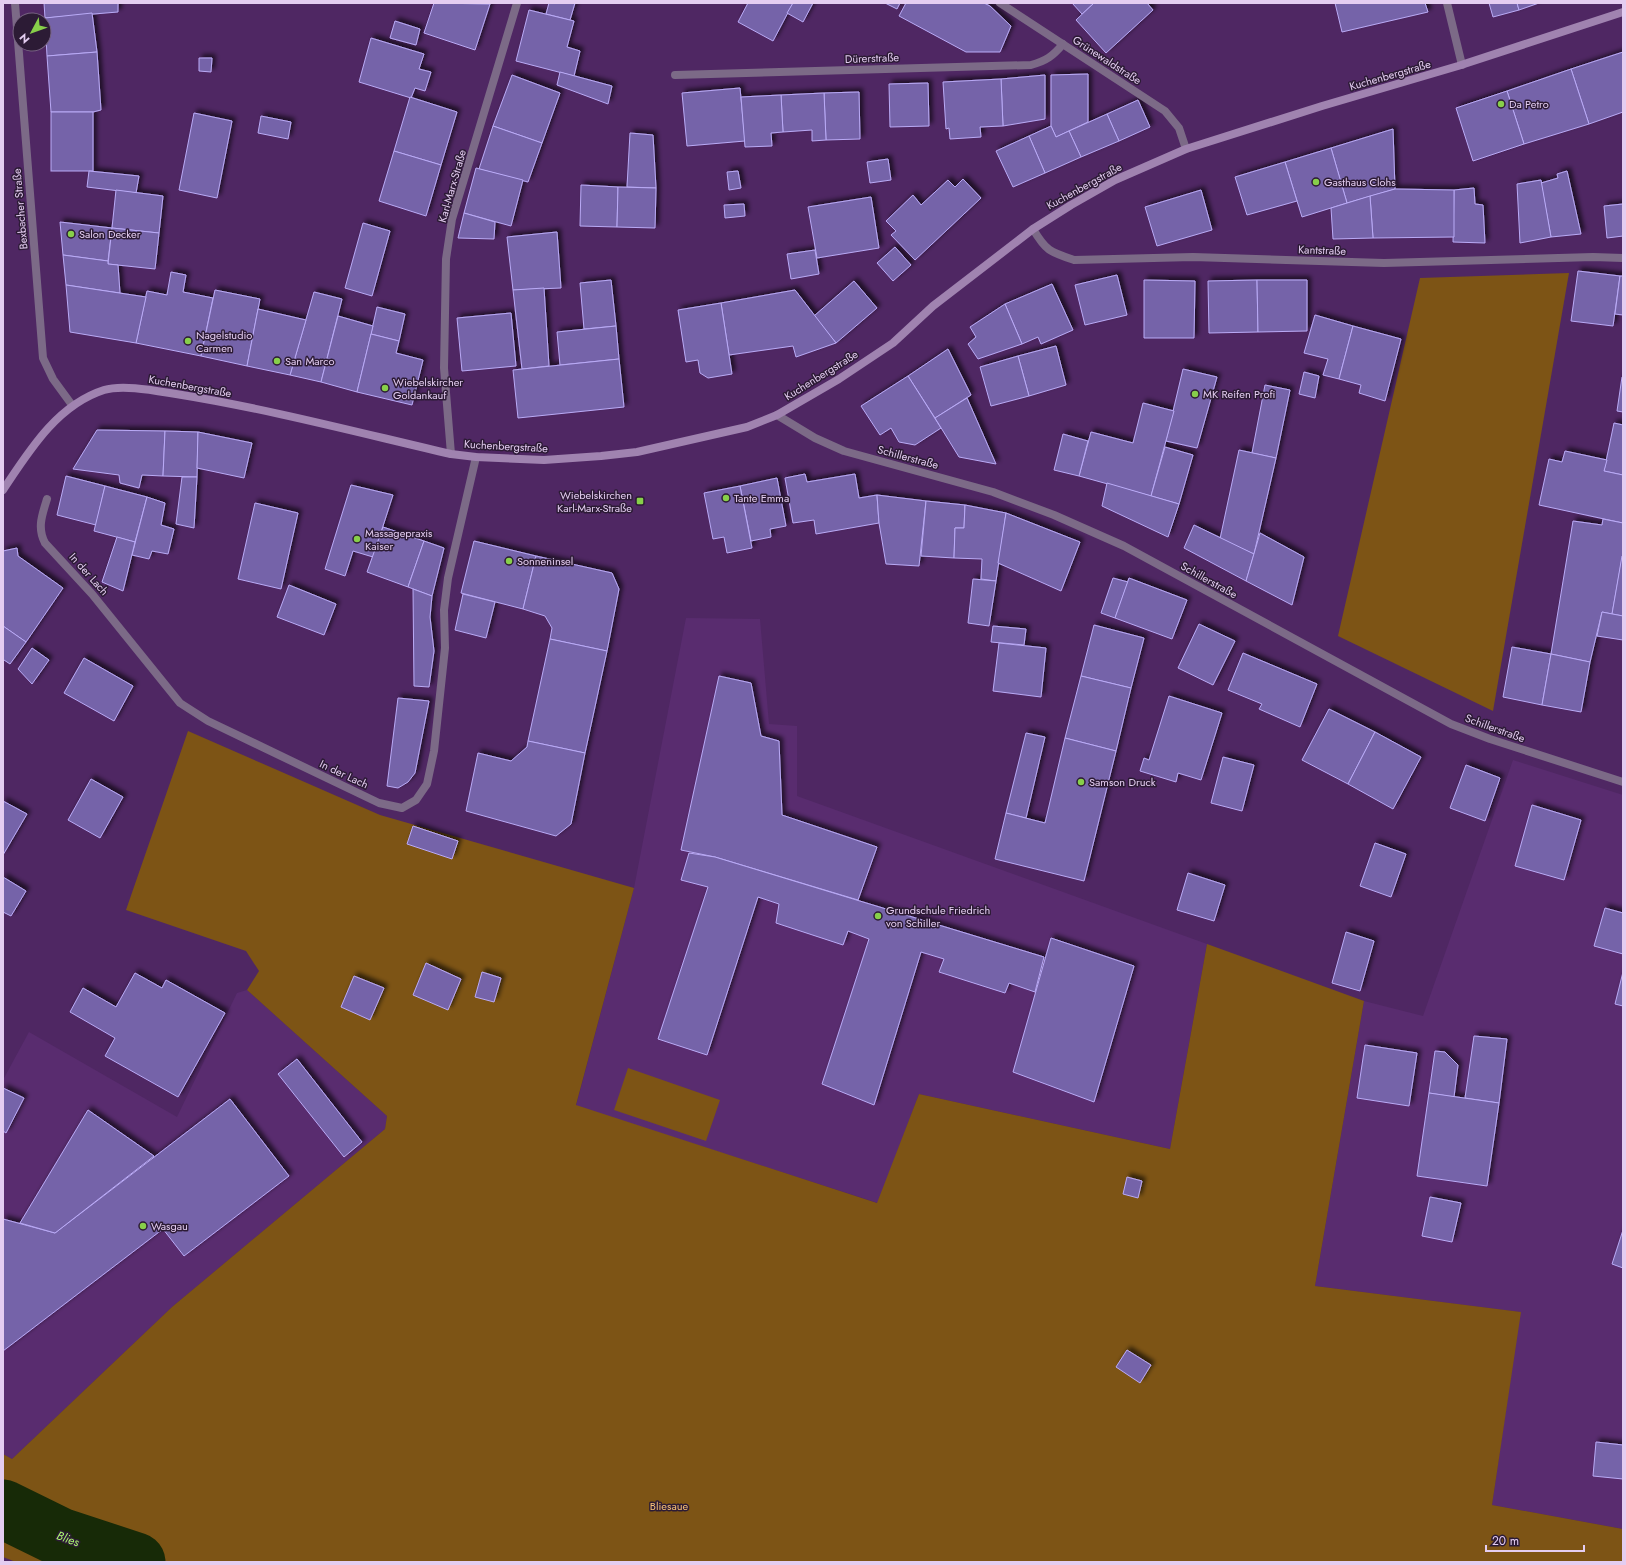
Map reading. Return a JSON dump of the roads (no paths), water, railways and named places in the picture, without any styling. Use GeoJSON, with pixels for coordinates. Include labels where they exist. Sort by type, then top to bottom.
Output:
{"type":"FeatureCollection","features":[{"type":"Feature","properties":{"kind":"main road","name":"Kuchenbergstraße"},"geometry":{"type":"LineString","coordinates":[[3,490],[45,432],[72,405],[105,389],[138,388],[209,399],[451,454],[476,457],[544,460],[622,454],[747,427],[777,415],[839,379],[892,343],[933,306],[1033,229],[1115,180],[1186,149],[1462,65],[1623,12]]}},
{"type":"Feature","properties":{"kind":"street","name":"Bexbacher Straße"},"geometry":{"type":"LineString","coordinates":[[15,3],[43,358],[53,379],[72,405]]}},
{"type":"Feature","properties":{"kind":"street","name":"Karl-Marx-Straße"},"geometry":{"type":"LineString","coordinates":[[451,454],[444,368],[446,259],[452,219],[517,3]]}},
{"type":"Feature","properties":{"kind":"street","name":"Grünewaldstraße"},"geometry":{"type":"LineString","coordinates":[[1000,3],[1165,111],[1179,128],[1186,149]]}},
{"type":"Feature","properties":{"kind":"street"},"geometry":{"type":"LineString","coordinates":[[1447,3],[1462,65]]}},
{"type":"Feature","properties":{"kind":"street","name":"Dürerstraße"},"geometry":{"type":"LineString","coordinates":[[675,75],[1031,65],[1044,62],[1054,55],[1063,44]]}},
{"type":"Feature","properties":{"kind":"street","name":"Kantstraße"},"geometry":{"type":"LineString","coordinates":[[1033,229],[1044,246],[1058,255],[1074,260],[1193,257],[1384,264],[1593,257],[1623,258]]}},
{"type":"Feature","properties":{"kind":"street","name":"Schillerstraße"},"geometry":{"type":"LineString","coordinates":[[777,415],[815,438],[844,451],[993,492],[1094,532],[1451,724],[1490,739],[1623,782]]}},
{"type":"Feature","properties":{"kind":"street","name":"In der Lach"},"geometry":{"type":"LineString","coordinates":[[47,499],[41,520],[40,533],[45,543],[92,594],[180,703],[208,721],[379,803],[402,808],[416,800],[427,784],[434,752],[445,648],[444,610],[448,578],[476,457]]}},
{"type":"Feature","properties":{"kind":"waterway","name":"Blies"},"geometry":{"type":"LineString","coordinates":[[3,1509],[60,1537],[136,1562]]}},
{"type":"Feature","properties":{"kind":"place","name":"Da Petro"},"geometry":{"type":"Point","coordinates":[1501,104]}},
{"type":"Feature","properties":{"kind":"place","name":"Gasthaus Clohs"},"geometry":{"type":"Point","coordinates":[1316,182]}},
{"type":"Feature","properties":{"kind":"place","name":"Salon Decker"},"geometry":{"type":"Point","coordinates":[71,234]}},
{"type":"Feature","properties":{"kind":"place","name":"Nagelstudio Carmen"},"geometry":{"type":"Point","coordinates":[188,341]}},
{"type":"Feature","properties":{"kind":"place","name":"San Marco"},"geometry":{"type":"Point","coordinates":[277,361]}},
{"type":"Feature","properties":{"kind":"place","name":"Wiebelskircher Goldankauf"},"geometry":{"type":"Point","coordinates":[385,388]}},
{"type":"Feature","properties":{"kind":"place","name":"MK Reifen Profi"},"geometry":{"type":"Point","coordinates":[1195,394]}},
{"type":"Feature","properties":{"kind":"place","name":"Tante Emma"},"geometry":{"type":"Point","coordinates":[726,498]}},
{"type":"Feature","properties":{"kind":"place","name":"Wiebelskirchen Karl-Marx-Straße"},"geometry":{"type":"Point","coordinates":[640,501]}},
{"type":"Feature","properties":{"kind":"place","name":"Massagepraxis Kaiser"},"geometry":{"type":"Point","coordinates":[357,539]}},
{"type":"Feature","properties":{"kind":"place","name":"Sonneninsel"},"geometry":{"type":"Point","coordinates":[509,561]}},
{"type":"Feature","properties":{"kind":"place","name":"Samson Druck"},"geometry":{"type":"Point","coordinates":[1081,782]}},
{"type":"Feature","properties":{"kind":"place","name":"Grundschule Friedrich von Schiller"},"geometry":{"type":"Point","coordinates":[878,916]}},
{"type":"Feature","properties":{"kind":"place","name":"Wasgau"},"geometry":{"type":"Point","coordinates":[143,1226]}},
{"type":"Feature","properties":{"kind":"park label","name":"Bliesaue"},"geometry":{"type":"Point","coordinates":[669,1506]}}]}
